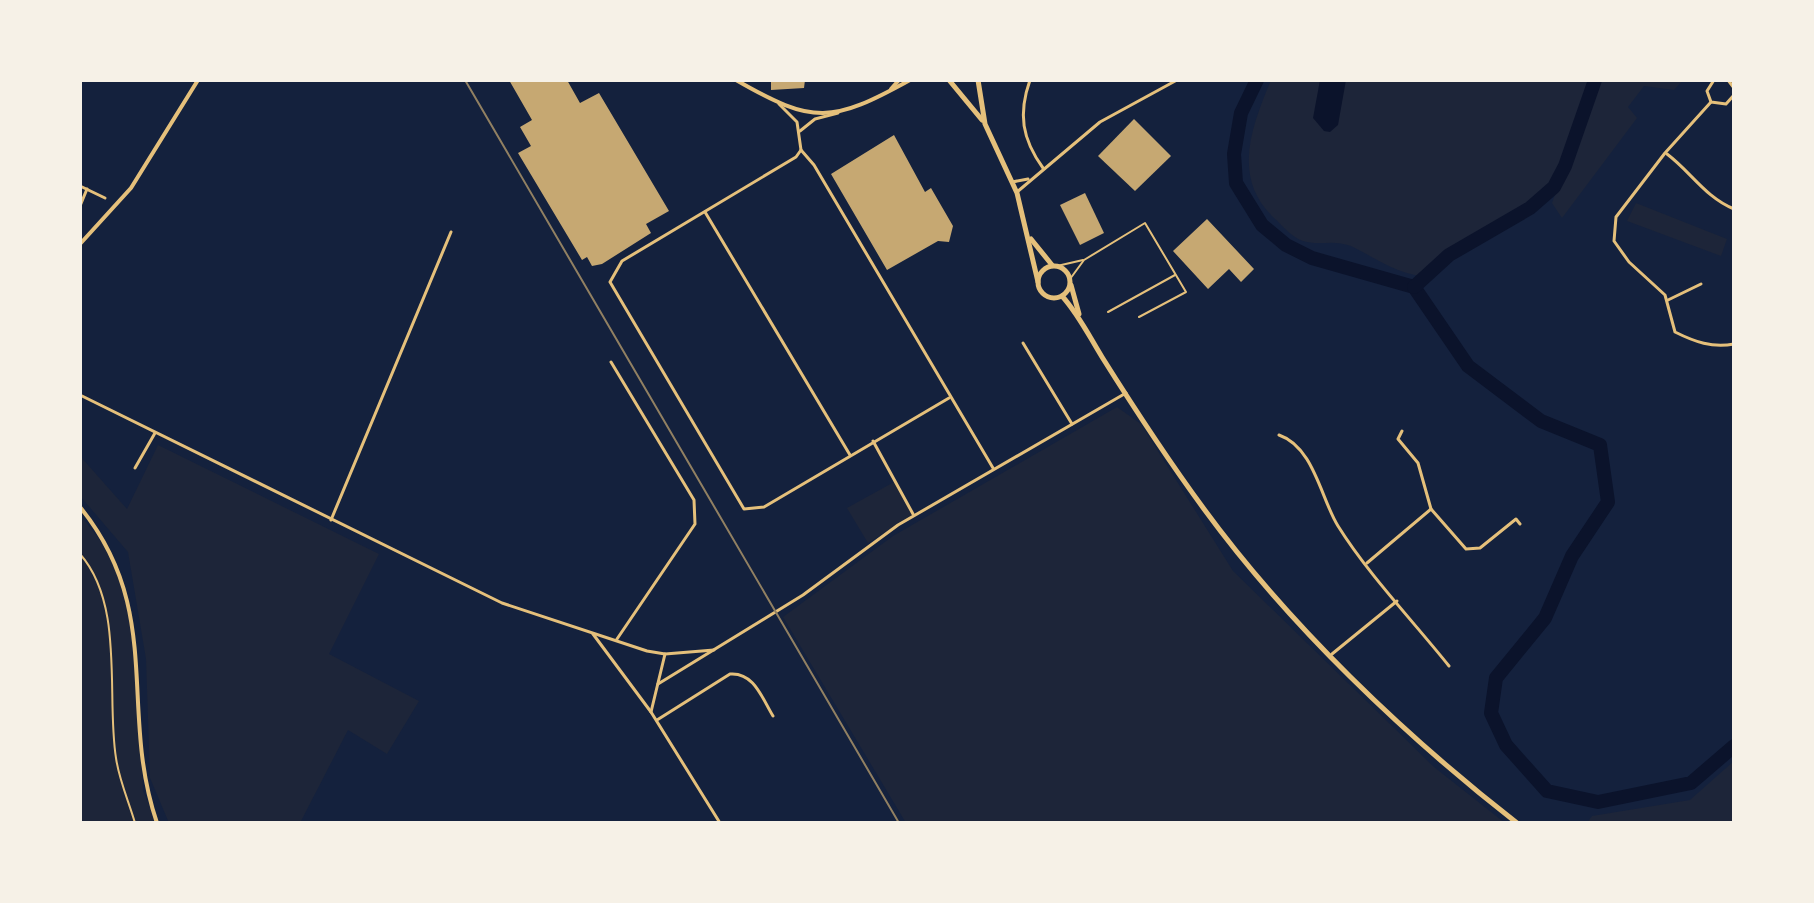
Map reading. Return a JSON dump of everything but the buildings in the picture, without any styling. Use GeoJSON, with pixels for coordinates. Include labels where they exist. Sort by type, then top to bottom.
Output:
{"type":"FeatureCollection","features":[{"type":"Feature","properties":{"kind":"main road"},"geometry":{"type":"LineString","coordinates":[[949,80],[985,124],[1017,193],[1038,282],[1048,297],[1062,296]]}},
{"type":"Feature","properties":{"kind":"main road"},"geometry":{"type":"LineString","coordinates":[[978,80],[985,124]]}},
{"type":"Feature","properties":{"kind":"main road"},"geometry":{"type":"LineString","coordinates":[[1029,235],[1043,258],[1066,271],[1080,316]]}},
{"type":"Feature","properties":{"kind":"main road"},"geometry":{"type":"LineString","coordinates":[[1038,282],[1043,270],[1055,266]]}},
{"type":"Feature","properties":{"kind":"main road"},"geometry":{"type":"LineString","coordinates":[[1062,296],[1070,282]]}},
{"type":"Feature","properties":{"kind":"main road"},"geometry":{"type":"LineString","coordinates":[[1062,296],[1080,316],[1126,393],[1204,509],[1243,558],[1331,655],[1455,774],[1517,823]]}},
{"type":"Feature","properties":{"kind":"street"},"geometry":{"type":"LineString","coordinates":[[80,244],[131,188],[198,80]]}},
{"type":"Feature","properties":{"kind":"street"},"geometry":{"type":"LineString","coordinates":[[736,80],[799,112],[838,113]]}},
{"type":"Feature","properties":{"kind":"street"},"geometry":{"type":"LineString","coordinates":[[884,96],[899,80]]}},
{"type":"Feature","properties":{"kind":"street"},"geometry":{"type":"LineString","coordinates":[[800,131],[815,119],[884,96],[910,80]]}},
{"type":"Feature","properties":{"kind":"street"},"geometry":{"type":"LineString","coordinates":[[1030,80],[1025,97],[1023,128],[1025,140],[1043,168]]}},
{"type":"Feature","properties":{"kind":"street"},"geometry":{"type":"LineString","coordinates":[[1017,193],[1100,122],[1177,80]]}},
{"type":"Feature","properties":{"kind":"street"},"geometry":{"type":"LineString","coordinates":[[1728,80],[1734,88]]}},
{"type":"Feature","properties":{"kind":"street"},"geometry":{"type":"LineString","coordinates":[[1711,102],[1707,91],[1712,81]]}},
{"type":"Feature","properties":{"kind":"street"},"geometry":{"type":"LineString","coordinates":[[1711,102],[1726,104],[1734,95]]}},
{"type":"Feature","properties":{"kind":"street"},"geometry":{"type":"LineString","coordinates":[[1711,102],[1665,153],[1616,217],[1614,241],[1667,301],[1675,332],[1695,342],[1719,347],[1734,344]]}},
{"type":"Feature","properties":{"kind":"street"},"geometry":{"type":"LineString","coordinates":[[777,103],[797,122],[801,150],[814,165],[993,468]]}},
{"type":"Feature","properties":{"kind":"street"},"geometry":{"type":"LineString","coordinates":[[801,150],[796,157],[622,261],[610,282],[744,509],[764,507],[949,398]]}},
{"type":"Feature","properties":{"kind":"street"},"geometry":{"type":"LineString","coordinates":[[1665,153],[1682,165],[1708,196],[1734,209]]}},
{"type":"Feature","properties":{"kind":"street"},"geometry":{"type":"LineString","coordinates":[[1012,182],[1031,178]]}},
{"type":"Feature","properties":{"kind":"street"},"geometry":{"type":"LineString","coordinates":[[80,186],[105,198]]}},
{"type":"Feature","properties":{"kind":"street"},"geometry":{"type":"LineString","coordinates":[[80,206],[87,189]]}},
{"type":"Feature","properties":{"kind":"street"},"geometry":{"type":"LineString","coordinates":[[705,212],[850,455]]}},
{"type":"Feature","properties":{"kind":"street"},"geometry":{"type":"LineString","coordinates":[[330,521],[451,232]]}},
{"type":"Feature","properties":{"kind":"street"},"geometry":{"type":"LineString","coordinates":[[1667,301],[1701,284]]}},
{"type":"Feature","properties":{"kind":"street"},"geometry":{"type":"LineString","coordinates":[[1023,343],[1072,424]]}},
{"type":"Feature","properties":{"kind":"street"},"geometry":{"type":"LineString","coordinates":[[611,362],[694,500],[695,524],[616,640]]}},
{"type":"Feature","properties":{"kind":"street"},"geometry":{"type":"LineString","coordinates":[[658,684],[803,595],[914,515],[1126,393]]}},
{"type":"Feature","properties":{"kind":"street"},"geometry":{"type":"LineString","coordinates":[[80,395],[330,521],[502,603],[665,654],[714,650]]}},
{"type":"Feature","properties":{"kind":"street"},"geometry":{"type":"LineString","coordinates":[[1402,431],[1398,439],[1418,463],[1431,509],[1466,549],[1473,551],[1516,519],[1520,524]]}},
{"type":"Feature","properties":{"kind":"street"},"geometry":{"type":"LineString","coordinates":[[135,468],[155,433]]}},
{"type":"Feature","properties":{"kind":"street"},"geometry":{"type":"LineString","coordinates":[[1279,435],[1286,437],[1315,471],[1337,525],[1449,666]]}},
{"type":"Feature","properties":{"kind":"street"},"geometry":{"type":"LineString","coordinates":[[873,441],[914,515]]}},
{"type":"Feature","properties":{"kind":"street"},"geometry":{"type":"LineString","coordinates":[[80,507],[115,559],[127,593],[136,634],[141,759],[157,823]]}},
{"type":"Feature","properties":{"kind":"street"},"geometry":{"type":"LineString","coordinates":[[1367,563],[1431,509]]}},
{"type":"Feature","properties":{"kind":"street"},"geometry":{"type":"LineString","coordinates":[[1331,655],[1397,601]]}},
{"type":"Feature","properties":{"kind":"street"},"geometry":{"type":"LineString","coordinates":[[592,633],[651,712],[720,823]]}},
{"type":"Feature","properties":{"kind":"street"},"geometry":{"type":"LineString","coordinates":[[651,712],[665,654]]}},
{"type":"Feature","properties":{"kind":"street"},"geometry":{"type":"LineString","coordinates":[[656,721],[730,674],[740,673],[749,678],[773,716]]}},
{"type":"Feature","properties":{"kind":"lane"},"geometry":{"type":"LineString","coordinates":[[1055,266],[1084,260],[1145,223],[1176,275],[1184,295],[1139,317]]}},
{"type":"Feature","properties":{"kind":"lane"},"geometry":{"type":"LineString","coordinates":[[1070,282],[1084,260]]}},
{"type":"Feature","properties":{"kind":"lane"},"geometry":{"type":"LineString","coordinates":[[1108,312],[1176,275]]}},
{"type":"Feature","properties":{"kind":"path"},"geometry":{"type":"LineString","coordinates":[[80,554],[105,607],[113,671],[116,758],[135,823]]}},
{"type":"Feature","properties":{"kind":"shaded area"},"geometry":{"type":"Polygon","coordinates":[[[1271,80],[1590,80],[1566,152],[1547,190],[1523,208],[1459,242],[1419,276],[1392,267],[1351,246],[1299,239],[1284,228],[1261,202],[1253,186],[1249,151],[1257,115],[1271,80]]]}},
{"type":"Feature","properties":{"kind":"shaded area"},"geometry":{"type":"Polygon","coordinates":[[[1320,80],[1346,80],[1338,125],[1330,132],[1324,131],[1313,118],[1320,80]]]}},
{"type":"Feature","properties":{"kind":"shaded area"},"geometry":{"type":"Polygon","coordinates":[[[1596,80],[1682,81],[1674,90],[1644,86],[1628,107],[1637,118],[1562,218],[1552,203],[1596,80]]]}},
{"type":"Feature","properties":{"kind":"shaded area"},"geometry":{"type":"Polygon","coordinates":[[[1636,203],[1727,239],[1721,256],[1627,221],[1636,203]]]}},
{"type":"Feature","properties":{"kind":"shaded area"},"geometry":{"type":"Polygon","coordinates":[[[1117,407],[1141,424],[1233,571],[1434,767],[1505,823],[906,823],[783,617],[893,536],[1117,407]]]}},
{"type":"Feature","properties":{"kind":"shaded area"},"geometry":{"type":"Polygon","coordinates":[[[158,445],[379,554],[329,654],[419,701],[387,754],[348,730],[300,823],[169,823],[150,778],[146,659],[128,552],[80,496],[80,456],[127,509],[158,445]]]}},
{"type":"Feature","properties":{"kind":"shaded area"},"geometry":{"type":"Polygon","coordinates":[[[894,482],[912,515],[868,543],[847,508],[894,482]]]}},
{"type":"Feature","properties":{"kind":"shaded area"},"geometry":{"type":"Polygon","coordinates":[[[80,515],[115,559],[127,593],[139,676],[143,791],[157,823],[80,823],[80,515]]]}},
{"type":"Feature","properties":{"kind":"shaded area"},"geometry":{"type":"Polygon","coordinates":[[[1734,761],[1734,823],[1587,823],[1592,816],[1690,800],[1734,761]]]}},
{"type":"Feature","properties":{"kind":"waterway"},"geometry":{"type":"LineString","coordinates":[[1257,80],[1241,113],[1234,154],[1236,183],[1262,225],[1286,245],[1312,258],[1414,287],[1468,366],[1541,421],[1600,445],[1608,502],[1572,556],[1545,618],[1496,678],[1491,713],[1506,745],[1547,791],[1598,802],[1691,783],[1734,746]]}},
{"type":"Feature","properties":{"kind":"waterway"},"geometry":{"type":"LineString","coordinates":[[1414,287],[1449,255],[1530,208],[1554,187],[1565,166],[1595,80]]}},
{"type":"Feature","properties":{"kind":"railway"},"geometry":{"type":"LineString","coordinates":[[465,80],[899,823]]}}]}
